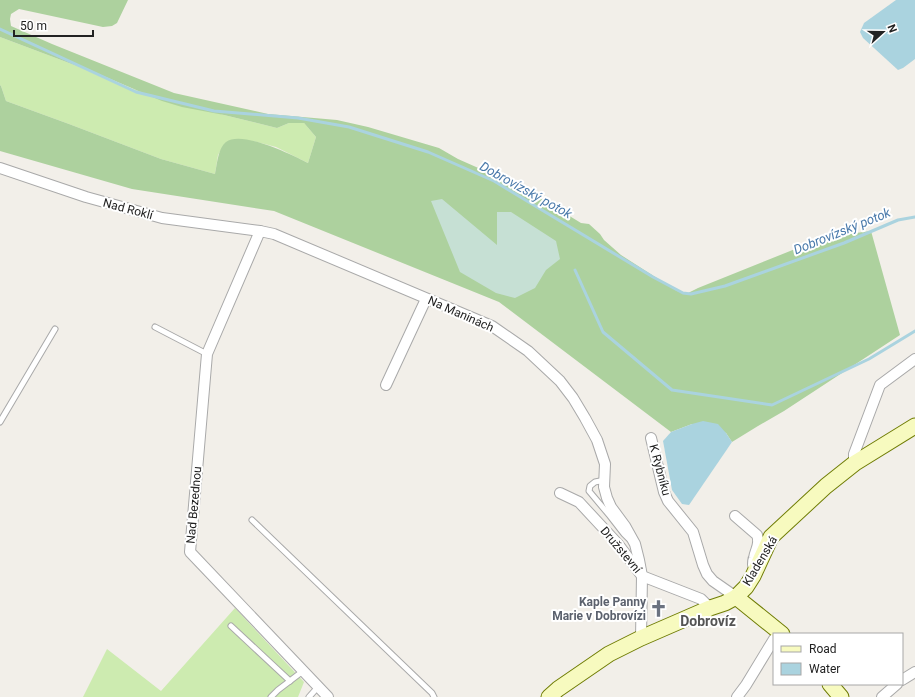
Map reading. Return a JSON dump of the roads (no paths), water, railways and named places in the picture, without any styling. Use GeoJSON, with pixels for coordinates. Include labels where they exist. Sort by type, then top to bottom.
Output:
{"type":"FeatureCollection","features":[{"type":"Feature","properties":{"kind":"street","name":"Nad Roklí"},"geometry":{"type":"LineString","coordinates":[[0,168],[86,197],[162,218],[260,231]]}},
{"type":"Feature","properties":{"kind":"street","name":"Na Maninách"},"geometry":{"type":"LineString","coordinates":[[260,231],[274,234],[492,326],[528,351],[560,381],[573,398],[597,440],[605,464],[604,487],[606,498],[635,544],[642,576],[641,638]]}},
{"type":"Feature","properties":{"kind":"street","name":"Nad Bezednou"},"geometry":{"type":"LineString","coordinates":[[260,231],[216,331],[208,354],[190,552],[328,697]]}},
{"type":"Feature","properties":{"kind":"street"},"geometry":{"type":"LineString","coordinates":[[386,385],[426,299]]}},
{"type":"Feature","properties":{"kind":"street"},"geometry":{"type":"LineString","coordinates":[[855,463],[854,454],[880,385],[915,359]]}},
{"type":"Feature","properties":{"kind":"street","name":"Kladenská"},"geometry":{"type":"LineString","coordinates":[[549,697],[558,689],[609,654],[641,638],[736,597],[746,587],[753,576],[771,537],[826,486],[855,463],[913,431]]}},
{"type":"Feature","properties":{"kind":"street","name":"K Rybníku"},"geometry":{"type":"LineString","coordinates":[[651,438],[664,492],[668,501],[693,532],[707,574],[713,581],[736,597]]}},
{"type":"Feature","properties":{"kind":"street","name":"Družstevní"},"geometry":{"type":"LineString","coordinates":[[560,493],[579,502],[618,544],[642,576],[701,598],[710,608]]}},
{"type":"Feature","properties":{"kind":"street"},"geometry":{"type":"LineString","coordinates":[[735,516],[757,535],[759,539],[754,558],[753,576]]}},
{"type":"Feature","properties":{"kind":"street"},"geometry":{"type":"LineString","coordinates":[[736,597],[777,633]]}},
{"type":"Feature","properties":{"kind":"street"},"geometry":{"type":"LineString","coordinates":[[737,697],[773,642]]}},
{"type":"Feature","properties":{"kind":"street"},"geometry":{"type":"LineString","coordinates":[[903,679],[915,672]]}},
{"type":"Feature","properties":{"kind":"street"},"geometry":{"type":"LineString","coordinates":[[831,685],[841,697]]}},
{"type":"Feature","properties":{"kind":"street"},"geometry":{"type":"LineString","coordinates":[[882,697],[896,685]]}},
{"type":"Feature","properties":{"kind":"lane"},"geometry":{"type":"LineString","coordinates":[[155,328],[208,354]]}},
{"type":"Feature","properties":{"kind":"lane"},"geometry":{"type":"LineString","coordinates":[[0,422],[55,329]]}},
{"type":"Feature","properties":{"kind":"lane"},"geometry":{"type":"LineString","coordinates":[[605,480],[595,482],[590,486],[589,491],[624,534],[635,544]]}},
{"type":"Feature","properties":{"kind":"lane"},"geometry":{"type":"LineString","coordinates":[[252,520],[421,682],[434,697]]}},
{"type":"Feature","properties":{"kind":"lane"},"geometry":{"type":"LineString","coordinates":[[231,626],[290,681]]}},
{"type":"Feature","properties":{"kind":"lane"},"geometry":{"type":"LineString","coordinates":[[271,697],[303,671]]}},
{"type":"Feature","properties":{"kind":"lane"},"geometry":{"type":"LineString","coordinates":[[309,697],[318,687]]}},
{"type":"Feature","properties":{"kind":"water"},"geometry":{"type":"Polygon","coordinates":[[[896,0],[915,0],[915,59],[898,70],[863,38],[860,32],[864,23],[896,0]]]}},
{"type":"Feature","properties":{"kind":"water"},"geometry":{"type":"Polygon","coordinates":[[[703,421],[718,424],[732,442],[689,505],[682,504],[672,490],[663,441],[671,432],[703,421]]]}},
{"type":"Feature","properties":{"kind":"waterway","name":"Dobrovízský potok"},"geometry":{"type":"LineString","coordinates":[[0,29],[136,92],[214,111],[298,118],[349,127],[428,152],[494,181],[653,277],[683,293],[691,294],[725,286],[844,243],[898,220],[915,217]]}},
{"type":"Feature","properties":{"kind":"waterway"},"geometry":{"type":"LineString","coordinates":[[575,270],[603,332],[672,390],[772,405],[869,359],[915,331]]}},
{"type":"Feature","properties":{"kind":"place","name":"Kaple Panny Marie v Dobrovízi"},"geometry":{"type":"Point","coordinates":[659,609]}},
{"type":"Feature","properties":{"kind":"district","name":"Dobrovíz"},"geometry":{"type":"Point","coordinates":[708,621]}}]}
